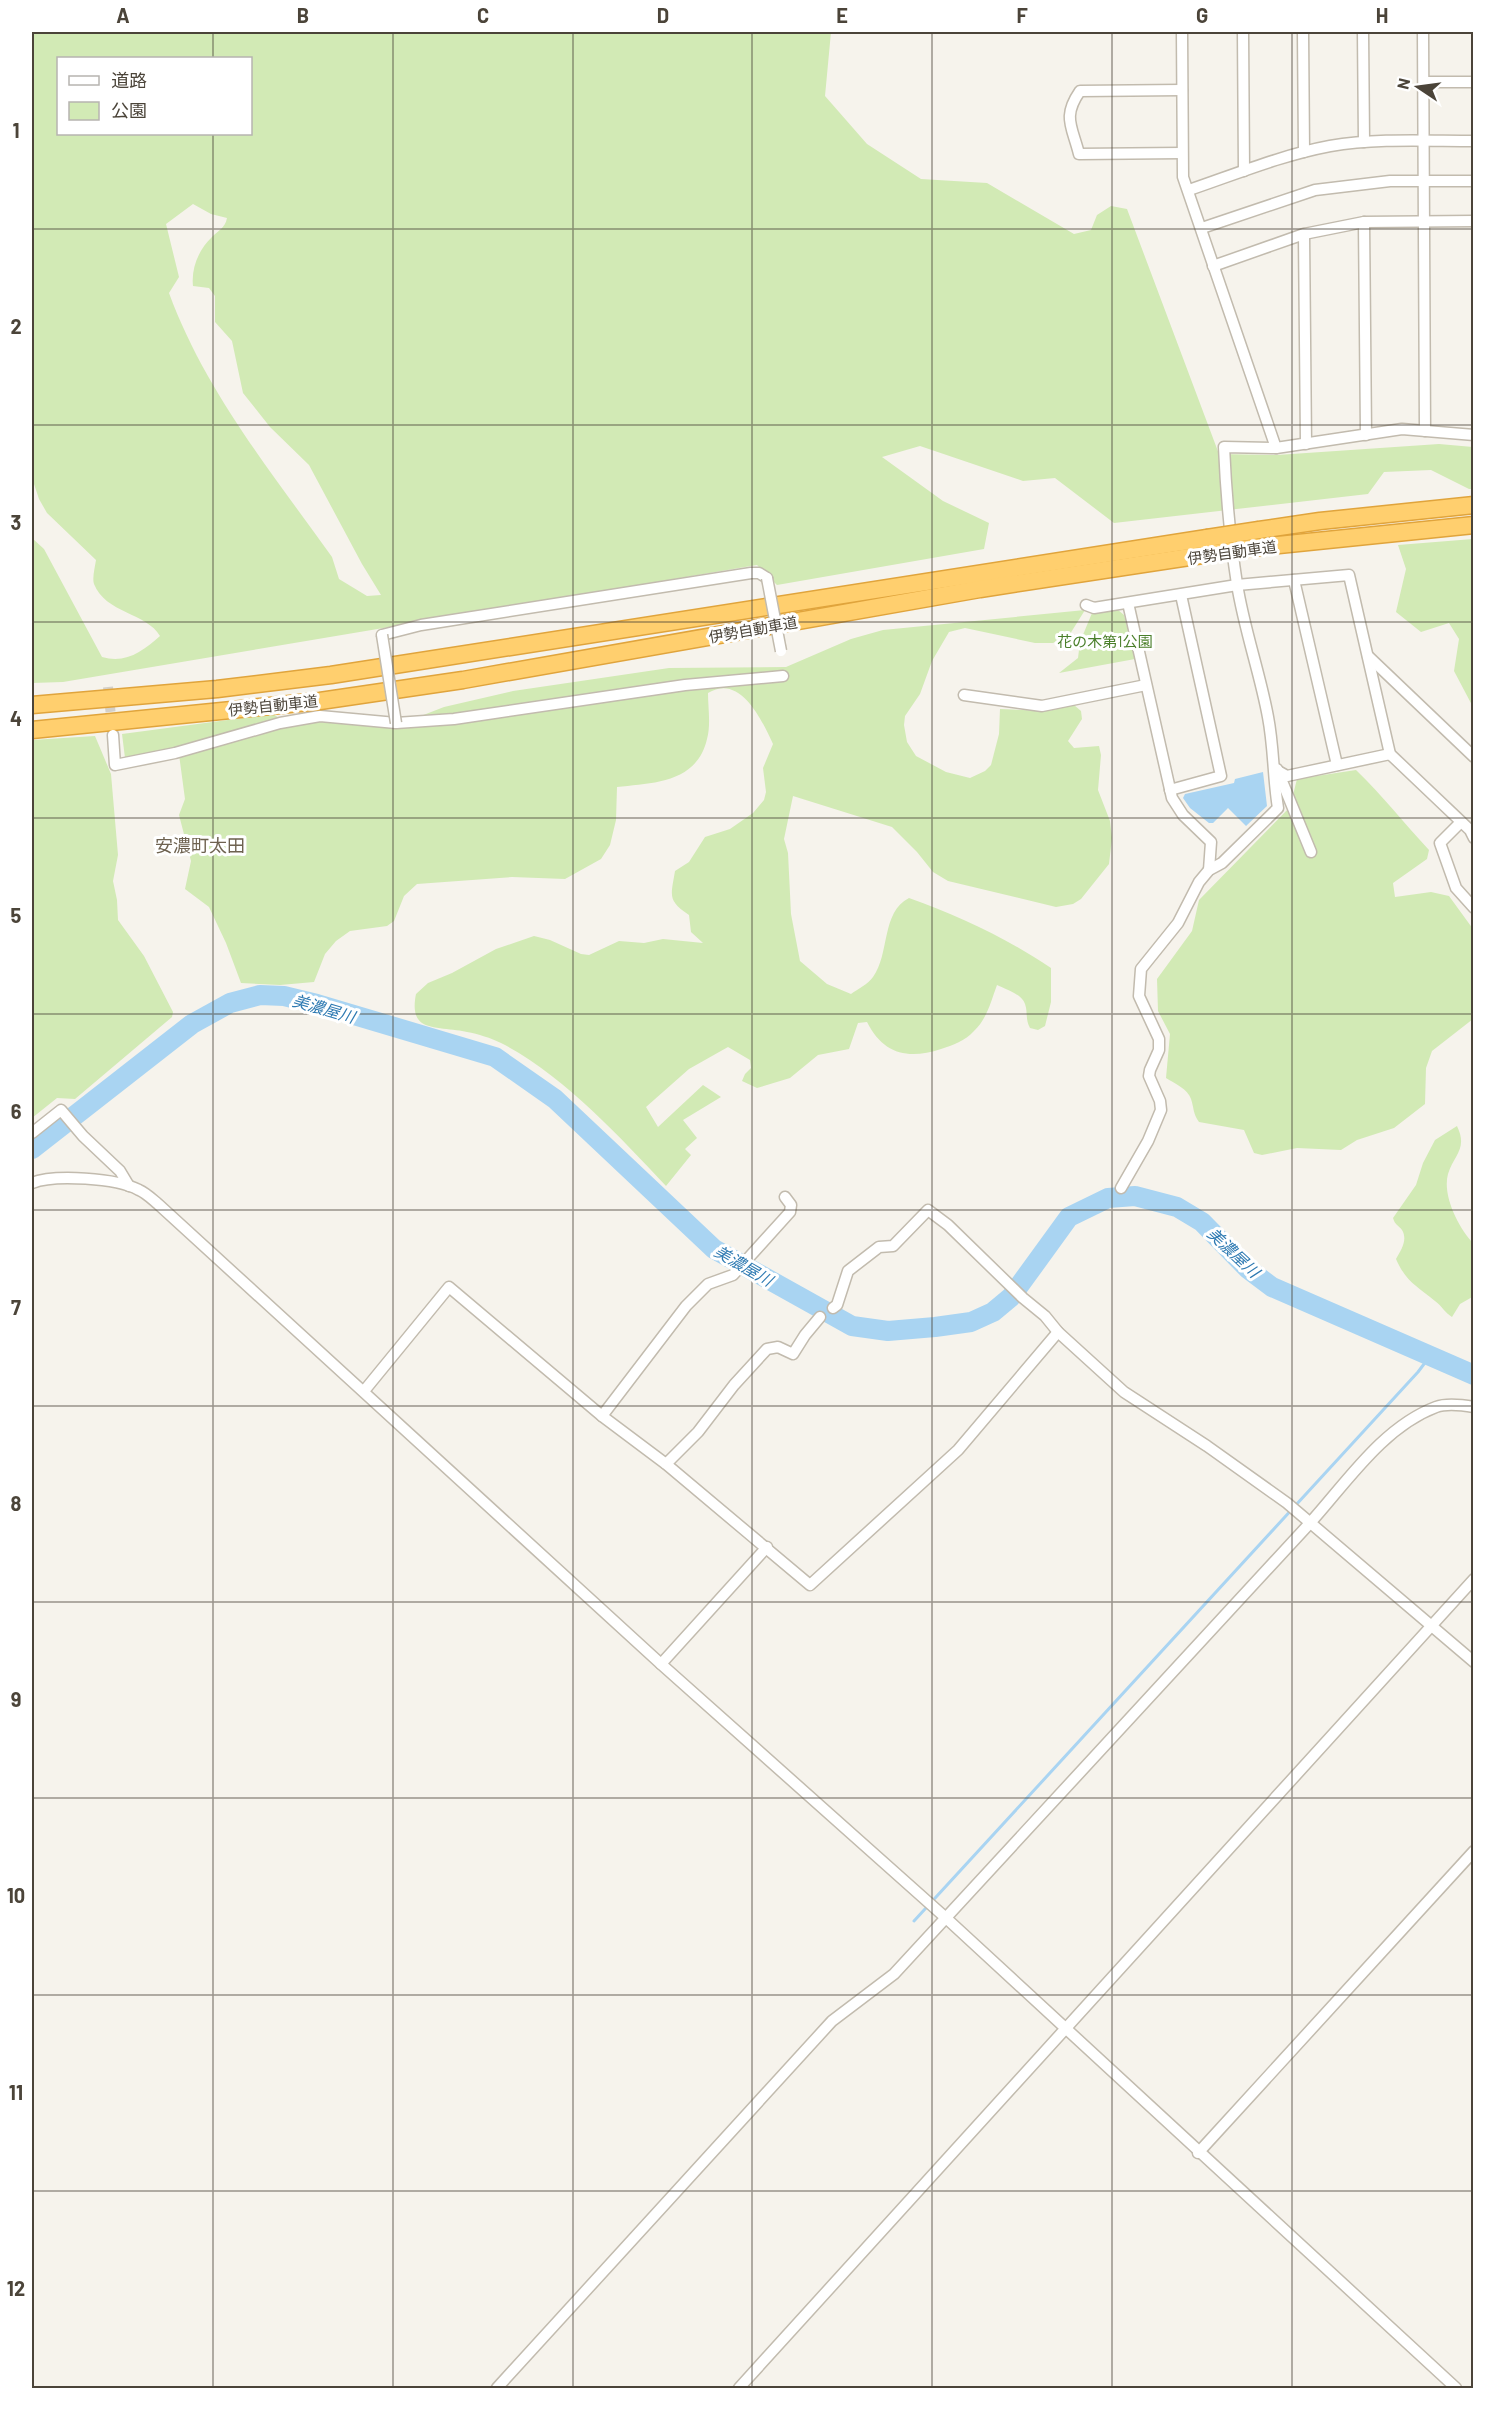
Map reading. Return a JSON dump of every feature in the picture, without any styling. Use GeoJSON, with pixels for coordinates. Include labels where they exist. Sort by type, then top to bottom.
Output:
{"type":"FeatureCollection","features":[{"type":"Feature","properties":{"kind":"highway","name":"伊勢自動車道"},"geometry":{"type":"LineString","coordinates":[[32,730],[320,700],[463,680],[980,590],[1208,546],[1258,530],[1473,505]]}},
{"type":"Feature","properties":{"kind":"highway","name":"伊勢自動車道"},"geometry":{"type":"LineString","coordinates":[[32,705],[206,690],[330,675],[1208,546],[1258,547],[1473,525]]}},
{"type":"Feature","properties":{"kind":"street"},"geometry":{"type":"LineString","coordinates":[[1182,32],[1183,177],[1276,448]]}},
{"type":"Feature","properties":{"kind":"street"},"geometry":{"type":"LineString","coordinates":[[1243,32],[1244,171]]}},
{"type":"Feature","properties":{"kind":"street"},"geometry":{"type":"LineString","coordinates":[[1303,32],[1304,152]]}},
{"type":"Feature","properties":{"kind":"street"},"geometry":{"type":"LineString","coordinates":[[1363,32],[1364,142]]}},
{"type":"Feature","properties":{"kind":"street"},"geometry":{"type":"LineString","coordinates":[[1423,32],[1425,431]]}},
{"type":"Feature","properties":{"kind":"street"},"geometry":{"type":"LineString","coordinates":[[1424,82],[1473,82]]}},
{"type":"Feature","properties":{"kind":"street"},"geometry":{"type":"LineString","coordinates":[[1182,90],[1080,91],[1070,105],[1069,114],[1079,154],[1182,153]]}},
{"type":"Feature","properties":{"kind":"street"},"geometry":{"type":"LineString","coordinates":[[1189,190],[1304,152],[1364,142],[1473,141]]}},
{"type":"Feature","properties":{"kind":"street"},"geometry":{"type":"LineString","coordinates":[[1202,228],[1314,190],[1359,183],[1473,181]]}},
{"type":"Feature","properties":{"kind":"street"},"geometry":{"type":"LineString","coordinates":[[1213,266],[1304,234],[1364,222],[1473,221]]}},
{"type":"Feature","properties":{"kind":"street"},"geometry":{"type":"LineString","coordinates":[[1364,222],[1366,435]]}},
{"type":"Feature","properties":{"kind":"street"},"geometry":{"type":"LineString","coordinates":[[1304,234],[1306,444]]}},
{"type":"Feature","properties":{"kind":"street"},"geometry":{"type":"LineString","coordinates":[[1311,852],[1276,767],[1269,719],[1237,585],[1226,489],[1224,447],[1276,448],[1402,429],[1473,435]]}},
{"type":"Feature","properties":{"kind":"street"},"geometry":{"type":"LineString","coordinates":[[396,723],[382,635],[421,626],[695,581],[759,573],[767,578],[781,651]]}},
{"type":"Feature","properties":{"kind":"street"},"geometry":{"type":"LineString","coordinates":[[1086,605],[1094,608],[1237,585],[1349,575],[1390,754],[1470,830],[1473,837]]}},
{"type":"Feature","properties":{"kind":"street"},"geometry":{"type":"LineString","coordinates":[[1294,580],[1337,765]]}},
{"type":"Feature","properties":{"kind":"street"},"geometry":{"type":"LineString","coordinates":[[1170,790],[1221,776],[1181,595]]}},
{"type":"Feature","properties":{"kind":"street"},"geometry":{"type":"LineString","coordinates":[[1128,603],[1170,790],[1178,808],[1211,842],[1209,870]]}},
{"type":"Feature","properties":{"kind":"street"},"geometry":{"type":"LineString","coordinates":[[1367,654],[1473,758]]}},
{"type":"Feature","properties":{"kind":"street"},"geometry":{"type":"LineString","coordinates":[[113,735],[115,765],[175,753],[280,723],[320,716],[396,723],[454,719],[685,685],[783,676]]}},
{"type":"Feature","properties":{"kind":"street"},"geometry":{"type":"LineString","coordinates":[[964,695],[1042,706],[1146,686]]}},
{"type":"Feature","properties":{"kind":"street"},"geometry":{"type":"LineString","coordinates":[[1276,767],[1287,776],[1390,754]]}},
{"type":"Feature","properties":{"kind":"street"},"geometry":{"type":"LineString","coordinates":[[1121,1188],[1148,1141],[1161,1110],[1160,1101],[1149,1076],[1159,1050],[1160,1039],[1138,996],[1139,974],[1178,923],[1199,882],[1209,870],[1222,863],[1278,808],[1273,779],[1276,767]]}},
{"type":"Feature","properties":{"kind":"street"},"geometry":{"type":"LineString","coordinates":[[1461,822],[1440,843],[1455,888],[1473,908]]}},
{"type":"Feature","properties":{"kind":"street"},"geometry":{"type":"LineString","coordinates":[[32,1133],[61,1110],[120,1171],[129,1186]]}},
{"type":"Feature","properties":{"kind":"street"},"geometry":{"type":"LineString","coordinates":[[32,1183],[74,1178],[101,1180],[139,1190],[158,1204],[661,1664],[946,1918],[1065,2031],[1456,2388]]}},
{"type":"Feature","properties":{"kind":"street"},"geometry":{"type":"LineString","coordinates":[[602,1416],[686,1306],[708,1284],[733,1275],[790,1212],[791,1205],[786,1197]]}},
{"type":"Feature","properties":{"kind":"street"},"geometry":{"type":"LineString","coordinates":[[833,1308],[837,1305],[848,1271],[879,1247],[892,1246],[928,1210],[948,1225],[1023,1298],[1045,1316],[1058,1332],[1125,1392],[1261,1483],[1473,1662]]}},
{"type":"Feature","properties":{"kind":"street"},"geometry":{"type":"LineString","coordinates":[[364,1391],[449,1287],[602,1416],[666,1464],[810,1585],[958,1450],[1058,1332]]}},
{"type":"Feature","properties":{"kind":"street"},"geometry":{"type":"LineString","coordinates":[[666,1464],[698,1432],[734,1385],[767,1349],[778,1347],[793,1354],[820,1317]]}},
{"type":"Feature","properties":{"kind":"street"},"geometry":{"type":"LineString","coordinates":[[497,2388],[832,2021],[894,1974],[1373,1452],[1401,1425],[1438,1406],[1473,1407]]}},
{"type":"Feature","properties":{"kind":"street"},"geometry":{"type":"LineString","coordinates":[[661,1664],[766,1547]]}},
{"type":"Feature","properties":{"kind":"street"},"geometry":{"type":"LineString","coordinates":[[738,2388],[1065,2031],[1473,1579]]}},
{"type":"Feature","properties":{"kind":"street"},"geometry":{"type":"LineString","coordinates":[[1198,2153],[1473,1851]]}},
{"type":"Feature","properties":{"kind":"green space"},"geometry":{"type":"Polygon","coordinates":[[[32,32],[831,32],[825,96],[867,144],[921,179],[987,183],[1074,234],[1091,230],[1097,215],[1111,206],[1127,209],[1219,454],[1277,455],[1439,444],[1473,447],[1473,489],[1431,470],[1384,472],[1368,494],[1114,523],[1055,478],[1023,481],[920,446],[882,457],[943,501],[989,523],[984,549],[777,585],[757,565],[63,682],[32,683],[32,538],[44,549],[102,657],[119,659],[134,655],[160,636],[146,622],[116,607],[99,594],[93,582],[96,560],[47,513],[39,499],[32,478],[32,32]],[[193,204],[166,224],[179,277],[169,293],[184,329],[201,364],[242,430],[332,557],[339,579],[367,596],[381,595],[309,465],[270,427],[243,393],[232,341],[215,322],[215,296],[209,288],[193,286],[193,272],[200,253],[207,242],[223,227],[227,218],[211,214],[193,204]]]}},
{"type":"Feature","properties":{"kind":"green space"},"geometry":{"type":"Polygon","coordinates":[[[1474,539],[1473,707],[1454,671],[1459,639],[1449,623],[1421,632],[1396,612],[1406,569],[1398,545],[1474,539]]]}},
{"type":"Feature","properties":{"kind":"green space"},"geometry":{"type":"Polygon","coordinates":[[[1085,610],[1070,634],[1053,643],[1035,643],[965,628],[949,632],[932,661],[920,694],[905,716],[904,725],[907,742],[916,756],[946,772],[970,778],[985,771],[991,765],[999,734],[1000,709],[1048,711],[1074,705],[1081,711],[1082,719],[1068,741],[1074,748],[1099,746],[1101,755],[1098,790],[1110,821],[1112,838],[1109,864],[1081,899],[1073,904],[1056,907],[948,881],[933,872],[892,827],[793,796],[784,839],[788,853],[791,914],[800,961],[827,984],[851,994],[871,980],[882,957],[894,913],[900,904],[909,898],[982,928],[1051,968],[1051,1002],[1045,1026],[1038,1030],[1030,1028],[1023,1000],[1013,992],[997,985],[985,1015],[970,1034],[954,1044],[929,1052],[907,1054],[898,1052],[881,1041],[867,1022],[858,1023],[849,1049],[818,1055],[790,1078],[757,1088],[742,1081],[751,1068],[750,1060],[728,1047],[689,1069],[646,1107],[658,1127],[703,1085],[721,1097],[683,1120],[697,1138],[685,1149],[691,1155],[666,1186],[589,1108],[546,1072],[524,1056],[493,1039],[431,1027],[422,1023],[416,1014],[415,998],[416,994],[428,983],[496,949],[534,936],[589,955],[619,941],[644,943],[663,939],[703,943],[691,932],[689,915],[677,905],[672,897],[675,871],[689,862],[705,837],[730,829],[753,813],[764,800],[766,792],[763,768],[773,744],[756,712],[740,694],[730,689],[720,688],[708,693],[707,739],[702,754],[684,772],[659,782],[617,787],[616,820],[610,845],[601,859],[565,879],[512,877],[417,884],[404,896],[394,921],[387,926],[350,931],[336,941],[325,954],[314,982],[280,985],[241,983],[209,907],[185,889],[191,861],[179,815],[185,799],[178,747],[125,758],[122,734],[273,714],[279,718],[390,728],[444,707],[513,691],[669,668],[786,667],[851,639],[883,630],[1085,610]]]}},
{"type":"Feature","properties":{"kind":"green space","name":"花の木第1公園"},"geometry":{"type":"Polygon","coordinates":[[[1118,610],[1124,615],[1135,659],[1059,673],[1078,658],[1080,642],[1092,613],[1118,610]]]}},
{"type":"Feature","properties":{"kind":"green space"},"geometry":{"type":"Polygon","coordinates":[[[95,736],[111,774],[118,855],[113,881],[118,920],[144,956],[173,1012],[172,1017],[75,1099],[57,1098],[32,1118],[32,740],[95,736]]]}},
{"type":"Feature","properties":{"kind":"green space"},"geometry":{"type":"Polygon","coordinates":[[[1356,770],[1429,850],[1427,859],[1393,883],[1395,897],[1431,892],[1449,896],[1473,929],[1473,1019],[1432,1051],[1426,1068],[1425,1104],[1394,1128],[1357,1140],[1341,1150],[1297,1148],[1262,1155],[1254,1153],[1244,1130],[1199,1122],[1187,1092],[1166,1078],[1170,1034],[1158,1011],[1157,979],[1192,931],[1199,900],[1290,807],[1297,779],[1356,770]]]}},
{"type":"Feature","properties":{"kind":"green space"},"geometry":{"type":"Polygon","coordinates":[[[1457,1126],[1461,1146],[1448,1174],[1447,1192],[1457,1220],[1473,1243],[1474,1296],[1460,1304],[1452,1317],[1412,1283],[1400,1267],[1396,1259],[1403,1245],[1404,1234],[1393,1218],[1416,1185],[1423,1163],[1435,1140],[1457,1126]]]}},
{"type":"Feature","properties":{"kind":"water"},"geometry":{"type":"Polygon","coordinates":[[[1263,772],[1267,806],[1246,826],[1228,808],[1213,823],[1209,823],[1190,808],[1183,798],[1185,794],[1234,783],[1235,779],[1263,772]]]}},
{"type":"Feature","properties":{"kind":"waterway","name":"美濃屋川"},"geometry":{"type":"LineString","coordinates":[[32,1149],[192,1024],[230,1003],[260,995],[284,996],[495,1057],[555,1099],[714,1249],[852,1326],[888,1331],[935,1327],[971,1322],[993,1312],[1011,1297],[1069,1217],[1108,1198],[1135,1196],[1177,1207],[1202,1222],[1248,1269],[1272,1287],[1474,1375]]}},
{"type":"Feature","properties":{"kind":"waterway"},"geometry":{"type":"LineString","coordinates":[[914,1921],[1418,1372],[1430,1356]]}},
{"type":"Feature","properties":{"kind":"tunnel"},"geometry":{"type":"LineString","coordinates":[[108,687],[112,726]]}},
{"type":"Feature","properties":{"kind":"district","name":"安濃町太田"},"geometry":{"type":"Point","coordinates":[200,845]}}]}
